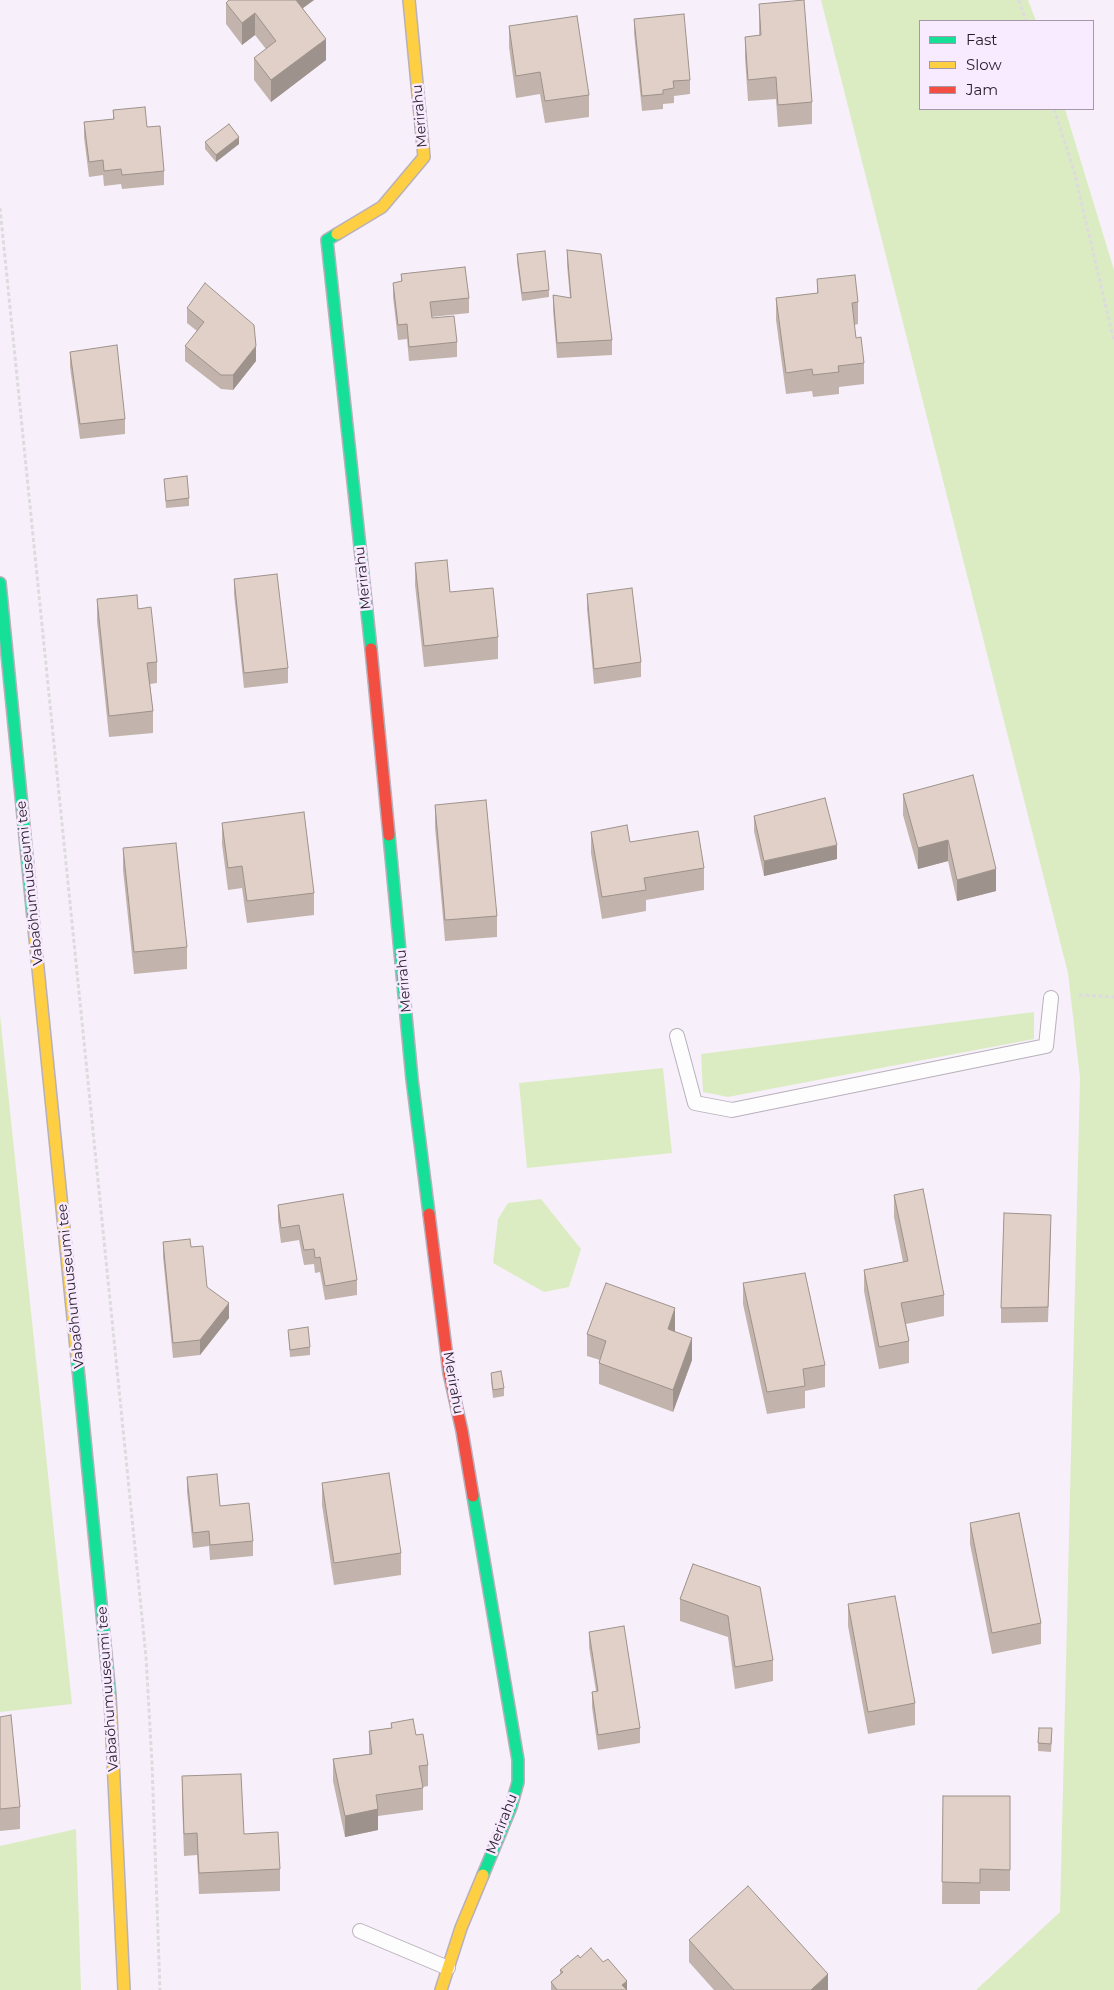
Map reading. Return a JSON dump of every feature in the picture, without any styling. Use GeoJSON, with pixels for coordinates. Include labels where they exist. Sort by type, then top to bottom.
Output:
{"type":"FeatureCollection","features":[{"type":"Feature","properties":{"kind":"street","name":"Merirahu"},"geometry":{"type":"LineString","coordinates":[[409,0],[424,157],[382,207],[327,240],[381,743],[413,1089],[449,1373],[462,1431],[518,1760],[518,1782],[511,1807],[462,1928],[441,1990]]}},
{"type":"Feature","properties":{"kind":"street","name":"Vabaõhumuuseumi tee"},"geometry":{"type":"LineString","coordinates":[[0,583],[110,1694],[124,1990]]}},
{"type":"Feature","properties":{"kind":"lane"},"geometry":{"type":"LineString","coordinates":[[677,1036],[695,1103],[732,1110],[1046,1046],[1051,998]]}},
{"type":"Feature","properties":{"kind":"lane"},"geometry":{"type":"LineString","coordinates":[[360,1931],[448,1968]]}},
{"type":"Feature","properties":{"kind":"path"},"geometry":{"type":"LineString","coordinates":[[1019,0],[1026,20]]}},
{"type":"Feature","properties":{"kind":"path"},"geometry":{"type":"LineString","coordinates":[[1054,110],[1074,171],[1114,341]]}},
{"type":"Feature","properties":{"kind":"path"},"geometry":{"type":"LineString","coordinates":[[0,208],[146,1657],[152,1763],[160,1990]]}},
{"type":"Feature","properties":{"kind":"path"},"geometry":{"type":"LineString","coordinates":[[1079,995],[1114,997]]}},
{"type":"Feature","properties":{"kind":"green space"},"geometry":{"type":"Polygon","coordinates":[[[821,0],[1028,0],[1036,20],[919,20],[919,110],[1065,110],[1114,270],[1114,1990],[976,1990],[1060,1912],[1080,1078],[1068,973],[821,0]]]}},
{"type":"Feature","properties":{"kind":"green space"},"geometry":{"type":"Polygon","coordinates":[[[1034,1012],[1034,1039],[728,1097],[703,1092],[701,1054],[1034,1012]]]}},
{"type":"Feature","properties":{"kind":"green space"},"geometry":{"type":"Polygon","coordinates":[[[0,1015],[72,1704],[0,1712],[0,1015]]]}},
{"type":"Feature","properties":{"kind":"green space"},"geometry":{"type":"Polygon","coordinates":[[[663,1068],[672,1153],[527,1168],[519,1083],[663,1068]]]}},
{"type":"Feature","properties":{"kind":"green space"},"geometry":{"type":"Polygon","coordinates":[[[541,1199],[581,1249],[569,1287],[544,1292],[493,1263],[498,1219],[508,1203],[541,1199]]]}},
{"type":"Feature","properties":{"kind":"green space"},"geometry":{"type":"Polygon","coordinates":[[[76,1829],[81,1990],[0,1990],[0,1846],[76,1829]]]}},
{"type":"Feature","properties":{"kind":"building"},"geometry":{"type":"Polygon","coordinates":[[[229,0],[296,0],[326,39],[271,80],[254,58],[276,41],[255,13],[242,23],[226,3],[229,0]]]}},
{"type":"Feature","properties":{"kind":"building"},"geometry":{"type":"Polygon","coordinates":[[[804,0],[812,102],[778,105],[776,77],[748,80],[745,37],[761,35],[759,4],[804,0]]]}},
{"type":"Feature","properties":{"kind":"building"},"geometry":{"type":"Polygon","coordinates":[[[684,14],[690,80],[673,81],[674,88],[663,90],[663,94],[642,96],[634,19],[684,14]]]}},
{"type":"Feature","properties":{"kind":"building"},"geometry":{"type":"Polygon","coordinates":[[[577,16],[589,95],[545,101],[540,72],[516,76],[509,26],[577,16]]]}},
{"type":"Feature","properties":{"kind":"building"},"geometry":{"type":"Polygon","coordinates":[[[145,107],[147,127],[160,126],[164,171],[122,175],[121,169],[104,171],[103,160],[89,162],[84,122],[114,119],[113,110],[145,107]]]}},
{"type":"Feature","properties":{"kind":"building"},"geometry":{"type":"Polygon","coordinates":[[[229,124],[239,137],[216,155],[205,142],[229,124]]]}},
{"type":"Feature","properties":{"kind":"building"},"geometry":{"type":"Polygon","coordinates":[[[567,250],[601,254],[612,340],[557,343],[553,295],[571,298],[567,250]]]}},
{"type":"Feature","properties":{"kind":"building"},"geometry":{"type":"Polygon","coordinates":[[[545,251],[549,290],[522,293],[517,254],[545,251]]]}},
{"type":"Feature","properties":{"kind":"building"},"geometry":{"type":"Polygon","coordinates":[[[465,267],[469,298],[430,302],[432,318],[454,316],[457,342],[409,347],[407,324],[398,325],[393,283],[402,281],[401,274],[465,267]]]}},
{"type":"Feature","properties":{"kind":"building"},"geometry":{"type":"Polygon","coordinates":[[[855,275],[858,302],[852,303],[856,338],[861,337],[864,363],[838,366],[839,372],[813,375],[812,369],[786,373],[776,298],[818,293],[817,279],[855,275]]]}},
{"type":"Feature","properties":{"kind":"building"},"geometry":{"type":"Polygon","coordinates":[[[205,283],[254,325],[256,346],[233,375],[221,375],[185,346],[204,322],[187,308],[205,283]]]}},
{"type":"Feature","properties":{"kind":"building"},"geometry":{"type":"Polygon","coordinates":[[[117,345],[125,419],[80,424],[70,352],[117,345]]]}},
{"type":"Feature","properties":{"kind":"building"},"geometry":{"type":"Polygon","coordinates":[[[187,476],[189,498],[166,501],[164,479],[187,476]]]}},
{"type":"Feature","properties":{"kind":"building"},"geometry":{"type":"Polygon","coordinates":[[[447,560],[450,592],[493,588],[498,637],[424,646],[415,563],[447,560]]]}},
{"type":"Feature","properties":{"kind":"building"},"geometry":{"type":"Polygon","coordinates":[[[277,574],[288,668],[244,673],[234,579],[277,574]]]}},
{"type":"Feature","properties":{"kind":"building"},"geometry":{"type":"Polygon","coordinates":[[[632,588],[641,662],[594,669],[587,594],[632,588]]]}},
{"type":"Feature","properties":{"kind":"building"},"geometry":{"type":"Polygon","coordinates":[[[137,595],[138,609],[151,607],[157,662],[147,663],[153,711],[109,716],[97,599],[137,595]]]}},
{"type":"Feature","properties":{"kind":"building"},"geometry":{"type":"Polygon","coordinates":[[[973,775],[996,869],[957,880],[948,840],[918,848],[903,794],[973,775]]]}},
{"type":"Feature","properties":{"kind":"building"},"geometry":{"type":"Polygon","coordinates":[[[825,798],[837,845],[764,861],[754,816],[825,798]]]}},
{"type":"Feature","properties":{"kind":"building"},"geometry":{"type":"Polygon","coordinates":[[[486,800],[497,916],[445,920],[435,805],[486,800]]]}},
{"type":"Feature","properties":{"kind":"building"},"geometry":{"type":"Polygon","coordinates":[[[304,812],[314,893],[247,901],[242,866],[228,868],[222,823],[304,812]]]}},
{"type":"Feature","properties":{"kind":"building"},"geometry":{"type":"Polygon","coordinates":[[[627,825],[630,842],[698,831],[704,868],[644,878],[646,890],[602,897],[591,832],[627,825]]]}},
{"type":"Feature","properties":{"kind":"building"},"geometry":{"type":"Polygon","coordinates":[[[176,843],[187,947],[134,952],[123,848],[176,843]]]}},
{"type":"Feature","properties":{"kind":"building"},"geometry":{"type":"Polygon","coordinates":[[[923,1189],[944,1295],[901,1303],[909,1341],[879,1347],[864,1270],[908,1261],[894,1195],[923,1189]]]}},
{"type":"Feature","properties":{"kind":"building"},"geometry":{"type":"Polygon","coordinates":[[[343,1194],[357,1280],[325,1286],[320,1257],[315,1258],[314,1249],[304,1250],[299,1225],[281,1228],[278,1205],[343,1194]]]}},
{"type":"Feature","properties":{"kind":"building"},"geometry":{"type":"Polygon","coordinates":[[[1004,1213],[1051,1215],[1048,1307],[1001,1308],[1004,1213]]]}},
{"type":"Feature","properties":{"kind":"building"},"geometry":{"type":"Polygon","coordinates":[[[190,1239],[191,1247],[203,1246],[207,1287],[229,1303],[200,1340],[173,1343],[163,1242],[190,1239]]]}},
{"type":"Feature","properties":{"kind":"building"},"geometry":{"type":"Polygon","coordinates":[[[805,1273],[825,1365],[803,1369],[805,1386],[767,1392],[743,1283],[805,1273]]]}},
{"type":"Feature","properties":{"kind":"building"},"geometry":{"type":"Polygon","coordinates":[[[606,1283],[675,1308],[668,1329],[692,1338],[673,1390],[599,1363],[606,1341],[587,1334],[606,1283]]]}},
{"type":"Feature","properties":{"kind":"building"},"geometry":{"type":"Polygon","coordinates":[[[308,1327],[310,1347],[290,1350],[288,1330],[308,1327]]]}},
{"type":"Feature","properties":{"kind":"building"},"geometry":{"type":"Polygon","coordinates":[[[501,1371],[504,1388],[493,1390],[491,1373],[501,1371]]]}},
{"type":"Feature","properties":{"kind":"building"},"geometry":{"type":"Polygon","coordinates":[[[389,1473],[401,1553],[334,1563],[322,1483],[389,1473]]]}},
{"type":"Feature","properties":{"kind":"building"},"geometry":{"type":"Polygon","coordinates":[[[217,1474],[220,1506],[249,1503],[253,1541],[210,1545],[209,1531],[193,1533],[187,1477],[217,1474]]]}},
{"type":"Feature","properties":{"kind":"building"},"geometry":{"type":"Polygon","coordinates":[[[1019,1513],[1041,1623],[992,1633],[970,1523],[1019,1513]]]}},
{"type":"Feature","properties":{"kind":"building"},"geometry":{"type":"Polygon","coordinates":[[[693,1564],[760,1587],[773,1660],[735,1667],[728,1616],[680,1599],[693,1564]]]}},
{"type":"Feature","properties":{"kind":"building"},"geometry":{"type":"Polygon","coordinates":[[[895,1596],[915,1703],[868,1712],[848,1604],[895,1596]]]}},
{"type":"Feature","properties":{"kind":"building"},"geometry":{"type":"Polygon","coordinates":[[[624,1626],[640,1728],[598,1735],[592,1692],[598,1691],[589,1632],[624,1626]]]}},
{"type":"Feature","properties":{"kind":"building"},"geometry":{"type":"Polygon","coordinates":[[[11,1715],[20,1807],[0,1809],[0,1717],[11,1715]]]}},
{"type":"Feature","properties":{"kind":"building"},"geometry":{"type":"Polygon","coordinates":[[[413,1719],[416,1735],[423,1734],[428,1765],[419,1766],[423,1788],[376,1795],[378,1809],[345,1816],[333,1759],[372,1754],[369,1731],[392,1728],[391,1723],[413,1719]]]}},
{"type":"Feature","properties":{"kind":"building"},"geometry":{"type":"Polygon","coordinates":[[[1039,1728],[1052,1728],[1051,1744],[1038,1743],[1039,1728]]]}},
{"type":"Feature","properties":{"kind":"building"},"geometry":{"type":"Polygon","coordinates":[[[241,1774],[244,1834],[278,1832],[280,1869],[199,1873],[197,1833],[184,1834],[182,1776],[241,1774]]]}},
{"type":"Feature","properties":{"kind":"building"},"geometry":{"type":"Polygon","coordinates":[[[943,1796],[1010,1796],[1010,1870],[980,1869],[980,1883],[942,1882],[943,1796]]]}},
{"type":"Feature","properties":{"kind":"building"},"geometry":{"type":"Polygon","coordinates":[[[748,1886],[828,1974],[811,1990],[734,1990],[689,1940],[748,1886]]]}},
{"type":"Feature","properties":{"kind":"building"},"geometry":{"type":"Polygon","coordinates":[[[591,1948],[603,1962],[608,1959],[627,1981],[622,1985],[627,1990],[557,1990],[551,1982],[563,1972],[560,1970],[578,1955],[580,1958],[591,1948]]]}},
{"type":"Feature","properties":{"kind":"traffic: fast"},"geometry":{"type":"LineString","coordinates":[[337,234],[327,240],[371,649]]}},
{"type":"Feature","properties":{"kind":"traffic: fast"},"geometry":{"type":"LineString","coordinates":[[0,583],[34,928]]}},
{"type":"Feature","properties":{"kind":"traffic: fast"},"geometry":{"type":"LineString","coordinates":[[389,835],[412,1079],[429,1214]]}},
{"type":"Feature","properties":{"kind":"traffic: fast"},"geometry":{"type":"LineString","coordinates":[[77,1358],[110,1696]]}},
{"type":"Feature","properties":{"kind":"traffic: fast"},"geometry":{"type":"LineString","coordinates":[[473,1496],[518,1760],[518,1782],[511,1807],[483,1875]]}},
{"type":"Feature","properties":{"kind":"traffic: slow"},"geometry":{"type":"LineString","coordinates":[[337,234],[382,207],[424,157],[409,0]]}},
{"type":"Feature","properties":{"kind":"traffic: slow"},"geometry":{"type":"LineString","coordinates":[[34,928],[77,1358]]}},
{"type":"Feature","properties":{"kind":"traffic: slow"},"geometry":{"type":"LineString","coordinates":[[110,1696],[124,1990]]}},
{"type":"Feature","properties":{"kind":"traffic: slow"},"geometry":{"type":"LineString","coordinates":[[441,1990],[461,1928],[483,1875]]}},
{"type":"Feature","properties":{"kind":"traffic: jam"},"geometry":{"type":"LineString","coordinates":[[371,649],[389,835]]}},
{"type":"Feature","properties":{"kind":"traffic: jam"},"geometry":{"type":"LineString","coordinates":[[429,1214],[449,1373],[462,1431],[473,1496]]}}]}
